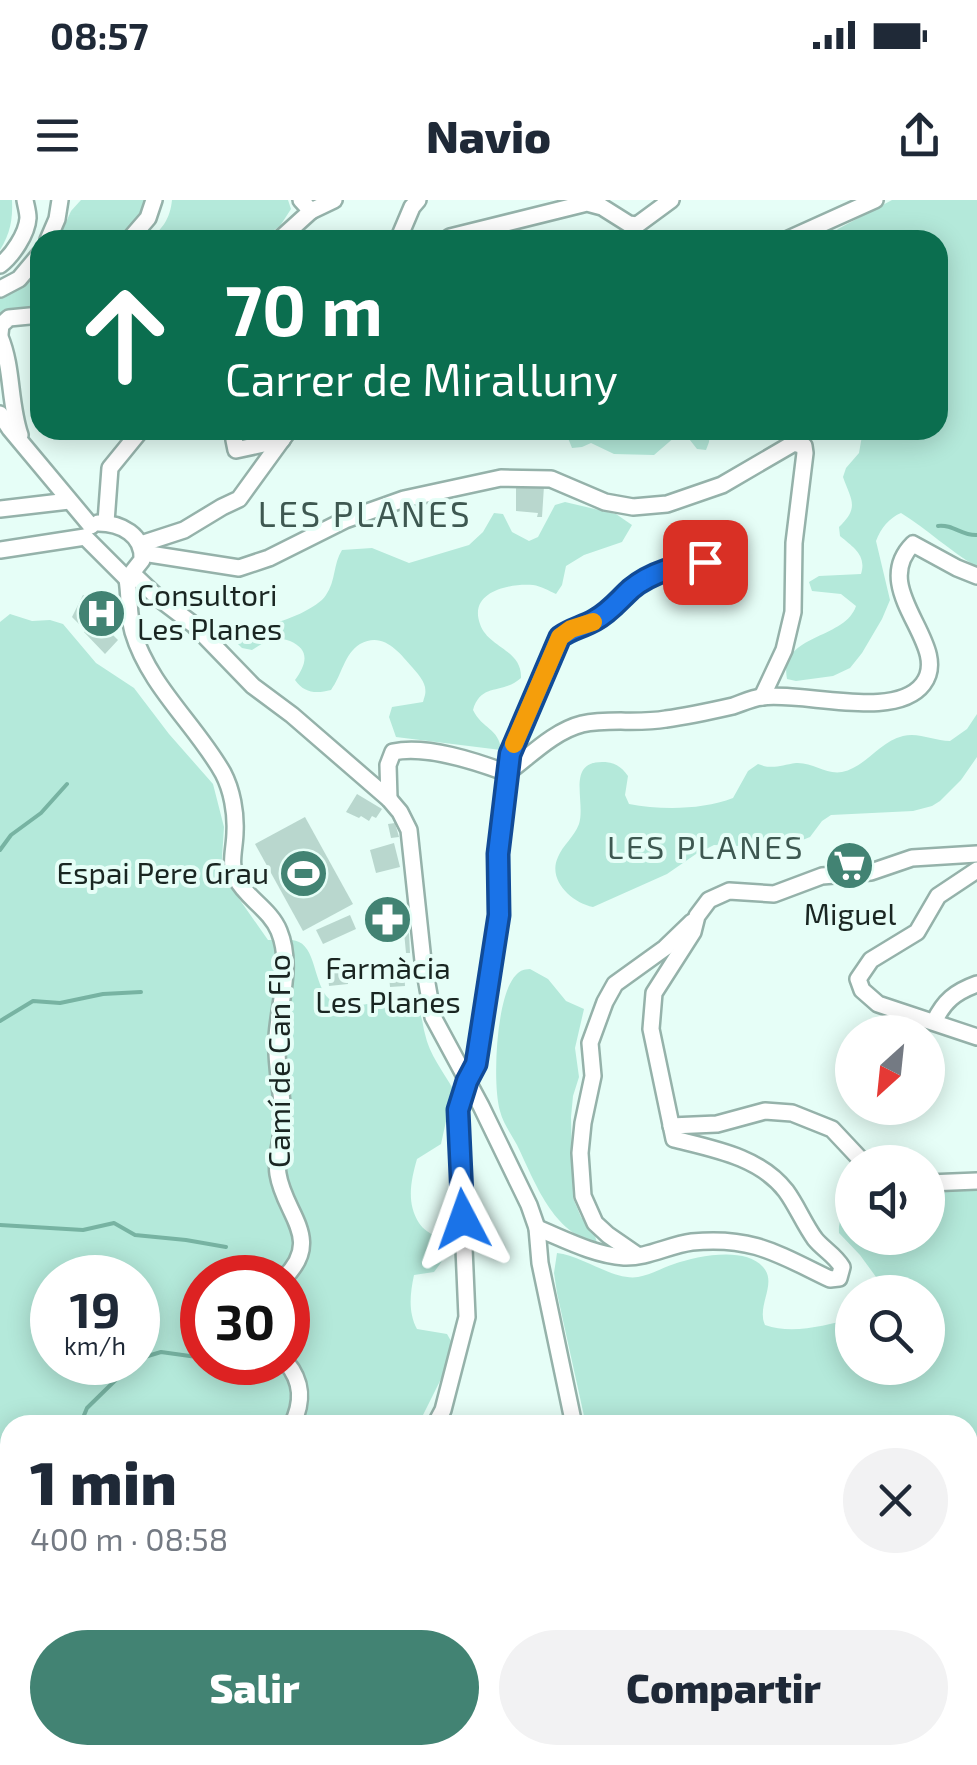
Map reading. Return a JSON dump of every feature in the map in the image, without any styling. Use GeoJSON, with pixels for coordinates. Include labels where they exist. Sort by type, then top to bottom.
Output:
{"type":"FeatureCollection","features":[{"type":"Feature","properties":{"kind":"street"},"geometry":{"type":"LineString","coordinates":[[0,265],[22,236],[28,219],[25,200]]}},
{"type":"Feature","properties":{"kind":"street"},"geometry":{"type":"LineString","coordinates":[[52,230],[60,200]]}},
{"type":"Feature","properties":{"kind":"street"},"geometry":{"type":"LineString","coordinates":[[138,230],[148,218],[154,200]]}},
{"type":"Feature","properties":{"kind":"street"},"geometry":{"type":"LineString","coordinates":[[287,230],[306,206],[334,200]]}},
{"type":"Feature","properties":{"kind":"street"},"geometry":{"type":"LineString","coordinates":[[402,230],[418,200]]}},
{"type":"Feature","properties":{"kind":"street"},"geometry":{"type":"LineString","coordinates":[[475,230],[587,203],[637,225],[671,200]]}},
{"type":"Feature","properties":{"kind":"street"},"geometry":{"type":"LineString","coordinates":[[808,230],[875,200]]}},
{"type":"Feature","properties":{"kind":"street"},"geometry":{"type":"LineString","coordinates":[[0,289],[18,279],[30,265]]}},
{"type":"Feature","properties":{"kind":"street"},"geometry":{"type":"LineString","coordinates":[[24,446],[0,335],[1,325],[9,318],[30,316]]}},
{"type":"Feature","properties":{"kind":"street"},"geometry":{"type":"LineString","coordinates":[[0,414],[130,576],[194,625],[254,686],[400,812],[409,830],[433,1017],[469,1078],[537,1228],[540,1262],[572,1415]]}},
{"type":"Feature","properties":{"kind":"street"},"geometry":{"type":"LineString","coordinates":[[94,528],[110,468],[134,440]]}},
{"type":"Feature","properties":{"kind":"street"},"geometry":{"type":"LineString","coordinates":[[234,440],[236,450],[269,440]]}},
{"type":"Feature","properties":{"kind":"street"},"geometry":{"type":"LineString","coordinates":[[142,548],[239,500],[281,440]]}},
{"type":"Feature","properties":{"kind":"street"},"geometry":{"type":"LineString","coordinates":[[142,548],[238,568],[269,558],[345,520],[404,499],[501,478],[551,479],[605,502],[633,507],[668,504],[722,484],[794,443],[804,446],[805,452],[794,543],[793,612],[784,650],[762,696]]}},
{"type":"Feature","properties":{"kind":"street"},"geometry":{"type":"LineString","coordinates":[[0,509],[69,501]]}},
{"type":"Feature","properties":{"kind":"street"},"geometry":{"type":"LineString","coordinates":[[0,550],[94,528],[129,531],[142,548],[142,560],[130,576]]}},
{"type":"Feature","properties":{"kind":"street"},"geometry":{"type":"LineString","coordinates":[[507,774],[563,730],[585,723],[646,722],[732,706],[762,696],[863,704],[908,697],[925,682],[930,660],[902,596],[900,565],[906,551],[913,544],[977,576]]}},
{"type":"Feature","properties":{"kind":"street"},"geometry":{"type":"LineString","coordinates":[[440,1415],[466,1317],[458,1110],[476,1064],[499,915],[498,854],[510,754],[560,637],[593,622],[632,588],[671,569],[705,562],[713,580]]}},
{"type":"Feature","properties":{"kind":"street","name":"Camí de Can Flo"},"geometry":{"type":"LineString","coordinates":[[130,576],[132,627],[146,662],[224,775],[236,829],[236,878],[280,932],[284,991],[277,1037],[283,1124],[277,1171],[302,1238],[300,1255]]}},
{"type":"Feature","properties":{"kind":"street"},"geometry":{"type":"LineString","coordinates":[[389,799],[390,757],[399,750],[475,761],[507,774]]}},
{"type":"Feature","properties":{"kind":"street"},"geometry":{"type":"LineString","coordinates":[[637,1255],[595,1223],[584,1196],[580,1168],[580,1139],[593,1076],[590,1043],[615,984],[665,948],[710,900],[729,891],[774,894],[822,876],[871,872],[912,858],[977,854]]}},
{"type":"Feature","properties":{"kind":"street"},"geometry":{"type":"LineString","coordinates":[[912,1015],[878,1004],[862,990],[858,979],[871,960],[917,932],[938,896],[977,870]]}},
{"type":"Feature","properties":{"kind":"street"},"geometry":{"type":"LineString","coordinates":[[537,1228],[602,1253],[627,1257],[689,1242],[754,1244],[830,1279],[839,1278],[842,1267],[837,1259],[815,1240],[784,1188],[760,1167],[720,1150],[674,1139],[651,1029],[654,993],[693,932],[698,916]]}},
{"type":"Feature","properties":{"kind":"street"},"geometry":{"type":"LineString","coordinates":[[938,1015],[958,991],[977,984]]}},
{"type":"Feature","properties":{"kind":"street"},"geometry":{"type":"LineString","coordinates":[[945,1026],[977,1037]]}},
{"type":"Feature","properties":{"kind":"street"},"geometry":{"type":"LineString","coordinates":[[671,1126],[717,1124],[765,1111],[792,1113],[832,1128],[848,1145]]}},
{"type":"Feature","properties":{"kind":"street"},"geometry":{"type":"LineString","coordinates":[[945,1182],[977,1181]]}},
{"type":"Feature","properties":{"kind":"street"},"geometry":{"type":"LineString","coordinates":[[296,1415],[299,1385]]}},
{"type":"Feature","properties":{"kind":"green space"},"geometry":{"type":"Polygon","coordinates":[[[0,200],[12,200],[12,207],[0,250],[0,200]]]}},
{"type":"Feature","properties":{"kind":"green space"},"geometry":{"type":"Polygon","coordinates":[[[81,200],[145,200],[132,230],[62,230],[81,200]]]}},
{"type":"Feature","properties":{"kind":"green space"},"geometry":{"type":"Polygon","coordinates":[[[172,200],[288,200],[291,209],[274,230],[159,230],[170,213],[172,200]]]}},
{"type":"Feature","properties":{"kind":"green space"},"geometry":{"type":"Polygon","coordinates":[[[892,200],[977,200],[977,567],[901,513],[897,515],[876,541],[890,600],[862,653],[850,668],[833,676],[796,681],[787,679],[792,653],[850,617],[856,606],[841,594],[812,591],[809,582],[819,576],[861,574],[860,557],[840,536],[839,527],[852,508],[843,477],[859,453],[861,440],[948,440],[948,230],[838,229],[892,200]]]}},
{"type":"Feature","properties":{"kind":"green space"},"geometry":{"type":"Polygon","coordinates":[[[29,281],[30,314],[0,325],[0,298],[29,281]]]}},
{"type":"Feature","properties":{"kind":"green space"},"geometry":{"type":"Polygon","coordinates":[[[569,440],[671,440],[654,455],[614,454],[591,443],[572,448],[569,440]]]}},
{"type":"Feature","properties":{"kind":"green space"},"geometry":{"type":"Polygon","coordinates":[[[690,440],[709,440],[706,450],[697,449],[690,440]]]}},
{"type":"Feature","properties":{"kind":"green space"},"geometry":{"type":"Polygon","coordinates":[[[565,502],[616,514],[632,525],[622,542],[584,555],[566,566],[556,594],[536,586],[514,586],[494,591],[480,604],[478,613],[484,632],[511,654],[520,668],[521,678],[481,696],[473,710],[497,737],[501,750],[396,737],[389,717],[392,707],[423,702],[425,687],[402,655],[383,642],[360,644],[350,653],[331,690],[315,692],[302,688],[295,680],[304,658],[297,645],[276,639],[252,650],[235,641],[238,631],[292,617],[322,600],[342,550],[372,548],[409,563],[469,545],[483,532],[494,513],[503,514],[512,532],[529,541],[538,537],[555,505],[565,502]]]}},
{"type":"Feature","properties":{"kind":"green space"},"geometry":{"type":"Polygon","coordinates":[[[10,614],[63,624],[96,663],[134,688],[213,784],[224,827],[221,873],[268,940],[292,940],[305,946],[322,988],[332,1001],[352,1006],[396,1000],[414,1006],[421,1015],[430,1048],[453,1089],[441,1144],[417,1159],[412,1183],[415,1215],[424,1229],[442,1241],[446,1252],[434,1272],[414,1275],[412,1316],[417,1329],[447,1334],[451,1341],[446,1369],[423,1415],[0,1415],[0,622],[10,614]]]}},
{"type":"Feature","properties":{"kind":"green space"},"geometry":{"type":"Polygon","coordinates":[[[977,714],[977,757],[961,780],[932,806],[913,811],[831,815],[810,837],[767,847],[714,845],[667,874],[593,907],[577,901],[559,882],[555,866],[579,824],[581,776],[591,764],[610,763],[623,770],[628,776],[625,795],[629,804],[695,807],[733,798],[748,771],[758,764],[773,767],[802,763],[842,772],[903,736],[950,741],[967,729],[977,714]]]}},
{"type":"Feature","properties":{"kind":"green space"},"geometry":{"type":"Polygon","coordinates":[[[530,969],[548,979],[566,1001],[584,1009],[575,1048],[579,1077],[571,1117],[573,1198],[597,1243],[568,1229],[547,1205],[500,1111],[496,1061],[500,1019],[509,985],[516,975],[530,969]]]}},
{"type":"Feature","properties":{"kind":"green space"},"geometry":{"type":"Polygon","coordinates":[[[977,1189],[977,1415],[584,1415],[554,1273],[557,1253],[629,1277],[708,1256],[745,1257],[767,1273],[765,1325],[798,1329],[835,1323],[835,1385],[945,1385],[945,1275],[875,1275],[860,1255],[945,1255],[945,1190],[977,1189]]]}},
{"type":"Feature","properties":{"kind":"building"},"geometry":{"type":"Polygon","coordinates":[[[516,484],[544,486],[542,517],[516,511],[516,484]]]}},
{"type":"Feature","properties":{"kind":"building"},"geometry":{"type":"Polygon","coordinates":[[[83,595],[108,609],[105,614],[115,623],[109,631],[118,640],[105,654],[84,632],[90,625],[87,619],[84,617],[79,624],[72,617],[83,595]]]}},
{"type":"Feature","properties":{"kind":"building"},"geometry":{"type":"Polygon","coordinates":[[[357,794],[382,809],[376,818],[372,816],[369,821],[346,812],[357,794]]]}},
{"type":"Feature","properties":{"kind":"building","name":"Espai Pere Grau"},"geometry":{"type":"Polygon","coordinates":[[[305,817],[353,904],[303,931],[255,844],[305,817]]]}},
{"type":"Feature","properties":{"kind":"building"},"geometry":{"type":"Polygon","coordinates":[[[395,823],[399,837],[391,838],[388,824],[395,823]]]}},
{"type":"Feature","properties":{"kind":"building"},"geometry":{"type":"Polygon","coordinates":[[[394,843],[400,867],[376,873],[370,850],[394,843]]]}},
{"type":"Feature","properties":{"kind":"building"},"geometry":{"type":"Polygon","coordinates":[[[408,913],[410,953],[406,953],[404,932],[389,933],[388,914],[408,913]]]}},
{"type":"Feature","properties":{"kind":"building"},"geometry":{"type":"Polygon","coordinates":[[[350,915],[356,929],[323,944],[316,930],[350,915]]]}},
{"type":"Feature","properties":{"kind":"building"},"geometry":{"type":"Polygon","coordinates":[[[346,961],[348,984],[329,986],[327,963],[346,961]]]}},
{"type":"Feature","properties":{"kind":"building"},"geometry":{"type":"Polygon","coordinates":[[[404,969],[405,986],[390,987],[389,976],[404,969]]]}},
{"type":"Feature","properties":{"kind":"waterway"},"geometry":{"type":"LineString","coordinates":[[938,526],[977,535]]}},
{"type":"Feature","properties":{"kind":"waterway"},"geometry":{"type":"LineString","coordinates":[[0,850],[67,784]]}},
{"type":"Feature","properties":{"kind":"waterway"},"geometry":{"type":"LineString","coordinates":[[0,1021],[33,1001],[60,1003],[103,994],[141,992]]}},
{"type":"Feature","properties":{"kind":"waterway"},"geometry":{"type":"LineString","coordinates":[[0,1225],[83,1230],[114,1223],[135,1235],[226,1247]]}},
{"type":"Feature","properties":{"kind":"waterway"},"geometry":{"type":"LineString","coordinates":[[160,1352],[180,1355]]}},
{"type":"Feature","properties":{"kind":"waterway"},"geometry":{"type":"LineString","coordinates":[[84,1415],[110,1385]]}},
{"type":"Feature","properties":{"kind":"slow traffic"},"geometry":{"type":"LineString","coordinates":[[514,744],[560,637],[593,622]]}},
{"type":"Feature","properties":{"kind":"place","name":"Consultori Les Planes"},"geometry":{"type":"Point","coordinates":[102,613]}},
{"type":"Feature","properties":{"kind":"place","name":"Miguel"},"geometry":{"type":"Point","coordinates":[850,866]}},
{"type":"Feature","properties":{"kind":"place","name":"Espai Pere Grau"},"geometry":{"type":"Point","coordinates":[304,874]}},
{"type":"Feature","properties":{"kind":"place","name":"Farmàcia Les Planes"},"geometry":{"type":"Point","coordinates":[388,920]}},
{"type":"Feature","properties":{"kind":"district","name":"LES PLANES"},"geometry":{"type":"Point","coordinates":[365,515]}},
{"type":"Feature","properties":{"kind":"district","name":"LES PLANES"},"geometry":{"type":"Point","coordinates":[706,848]}},
{"type":"Feature","properties":{"kind":"route"},"geometry":{"type":"LineString","coordinates":[[463,1219],[458,1110],[476,1064],[499,915],[498,854],[510,754],[560,637],[593,622],[645,580],[671,569],[705,562]]}}]}
